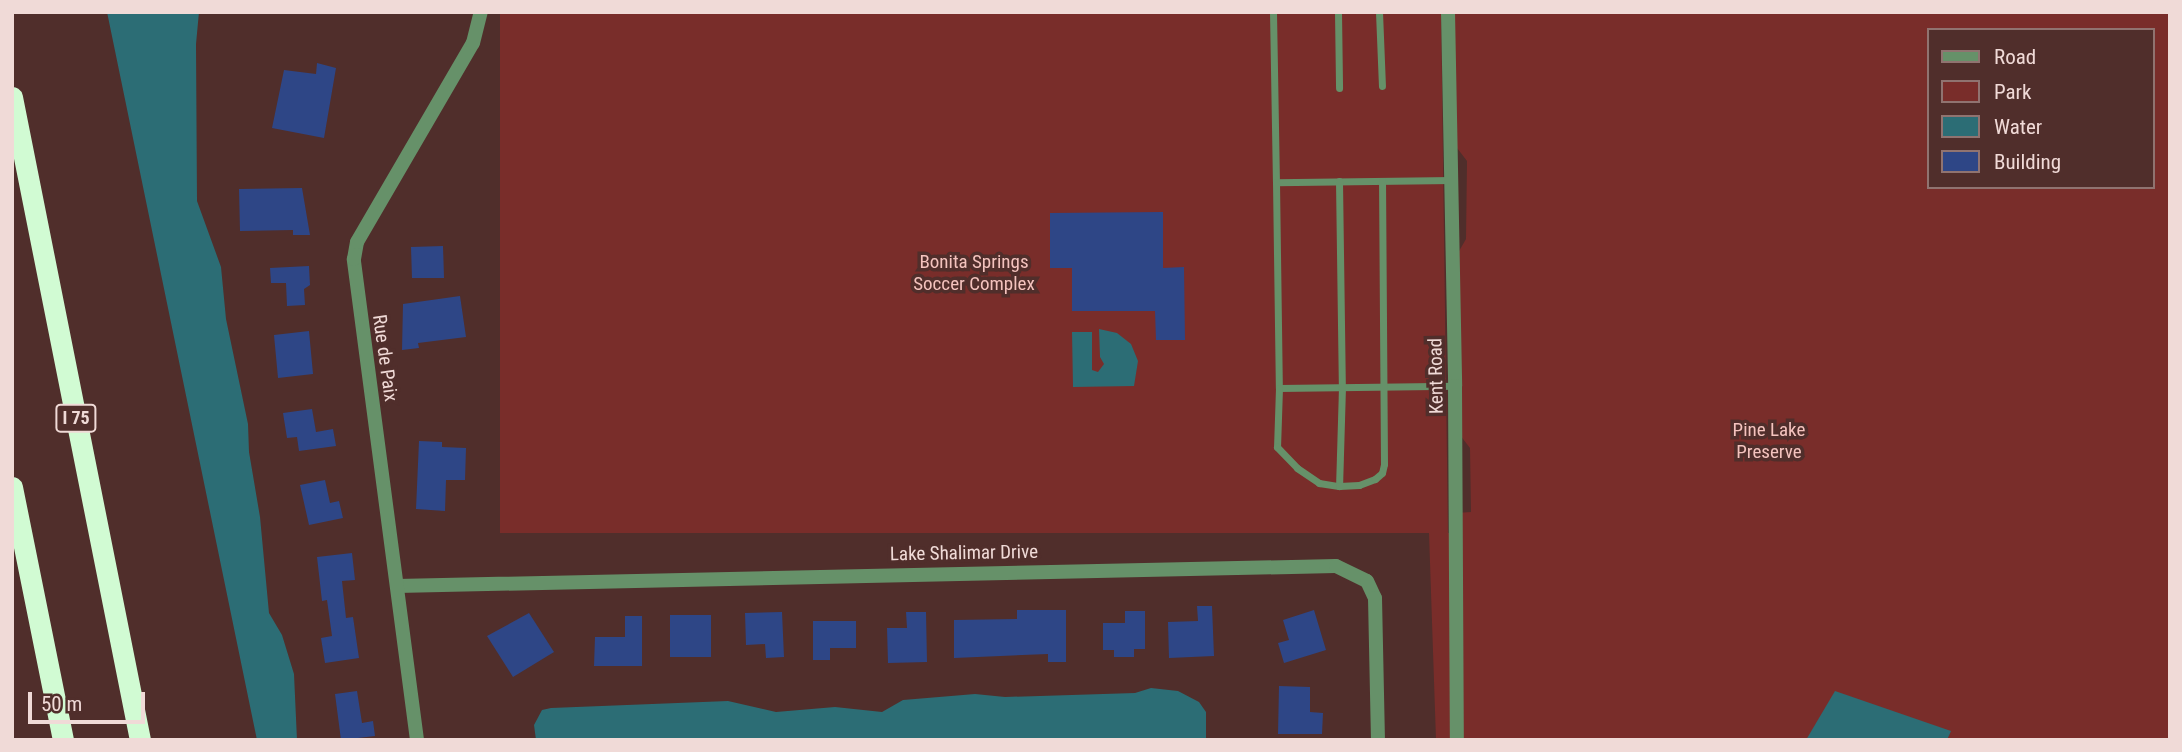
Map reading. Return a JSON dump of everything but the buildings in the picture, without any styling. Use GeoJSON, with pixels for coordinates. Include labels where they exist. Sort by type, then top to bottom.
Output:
{"type":"FeatureCollection","features":[{"type":"Feature","properties":{"kind":"highway","name":"I 75"},"geometry":{"type":"LineString","coordinates":[[12,97],[140,740]]}},
{"type":"Feature","properties":{"kind":"highway"},"geometry":{"type":"LineString","coordinates":[[12,488],[63,740]]}},
{"type":"Feature","properties":{"kind":"street","name":"Rue de Paix"},"geometry":{"type":"LineString","coordinates":[[417,740],[354,259],[358,242],[371,218],[473,43],[481,12]]}},
{"type":"Feature","properties":{"kind":"street","name":"Kent Road"},"geometry":{"type":"LineString","coordinates":[[1448,12],[1455,386],[1457,740]]}},
{"type":"Feature","properties":{"kind":"street","name":"Lake Shalimar Drive"},"geometry":{"type":"LineString","coordinates":[[397,586],[1336,566],[1367,581],[1375,598],[1378,740]]}},
{"type":"Feature","properties":{"kind":"lane"},"geometry":{"type":"LineString","coordinates":[[1273,12],[1279,388],[1277,447],[1283,457],[1318,483],[1359,485],[1382,473],[1381,181]]}},
{"type":"Feature","properties":{"kind":"lane"},"geometry":{"type":"LineString","coordinates":[[1338,12],[1339,88]]}},
{"type":"Feature","properties":{"kind":"lane"},"geometry":{"type":"LineString","coordinates":[[1379,12],[1381,86]]}},
{"type":"Feature","properties":{"kind":"lane"},"geometry":{"type":"LineString","coordinates":[[1276,182],[1452,180]]}},
{"type":"Feature","properties":{"kind":"lane"},"geometry":{"type":"LineString","coordinates":[[1339,181],[1342,387],[1339,486]]}},
{"type":"Feature","properties":{"kind":"lane"},"geometry":{"type":"LineString","coordinates":[[1279,388],[1455,386]]}},
{"type":"Feature","properties":{"kind":"green space"},"geometry":{"type":"Polygon","coordinates":[[[500,12],[1441,12],[1448,533],[1455,533],[1455,513],[1471,512],[1470,448],[1453,426],[1451,265],[1466,239],[1467,161],[1454,144],[1448,12],[2170,12],[2170,740],[1436,740],[1429,533],[500,533],[500,12]]]}},
{"type":"Feature","properties":{"kind":"water"},"geometry":{"type":"Polygon","coordinates":[[[107,12],[199,12],[196,44],[197,201],[221,267],[226,319],[248,424],[269,613],[282,635],[294,674],[297,740],[257,740],[107,12]]]}},
{"type":"Feature","properties":{"kind":"water"},"geometry":{"type":"Polygon","coordinates":[[[1099,329],[1117,333],[1131,344],[1138,361],[1134,386],[1073,387],[1072,332],[1092,332],[1092,370],[1098,372],[1104,364],[1100,357],[1099,329]]]}},
{"type":"Feature","properties":{"kind":"water"},"geometry":{"type":"Polygon","coordinates":[[[1151,688],[1178,691],[1199,702],[1206,712],[1206,740],[536,740],[534,725],[542,710],[551,708],[728,701],[776,712],[835,707],[882,712],[903,700],[975,694],[1005,697],[1135,693],[1151,688]]]}},
{"type":"Feature","properties":{"kind":"water"},"geometry":{"type":"Polygon","coordinates":[[[1835,691],[1951,731],[1947,740],[1806,740],[1835,691]]]}},
{"type":"Feature","properties":{"kind":"park label","name":"Bonita Springs Soccer Complex"},"geometry":{"type":"Point","coordinates":[974,273]}},
{"type":"Feature","properties":{"kind":"park label","name":"Pine Lake Preserve"},"geometry":{"type":"Point","coordinates":[1769,441]}}]}
